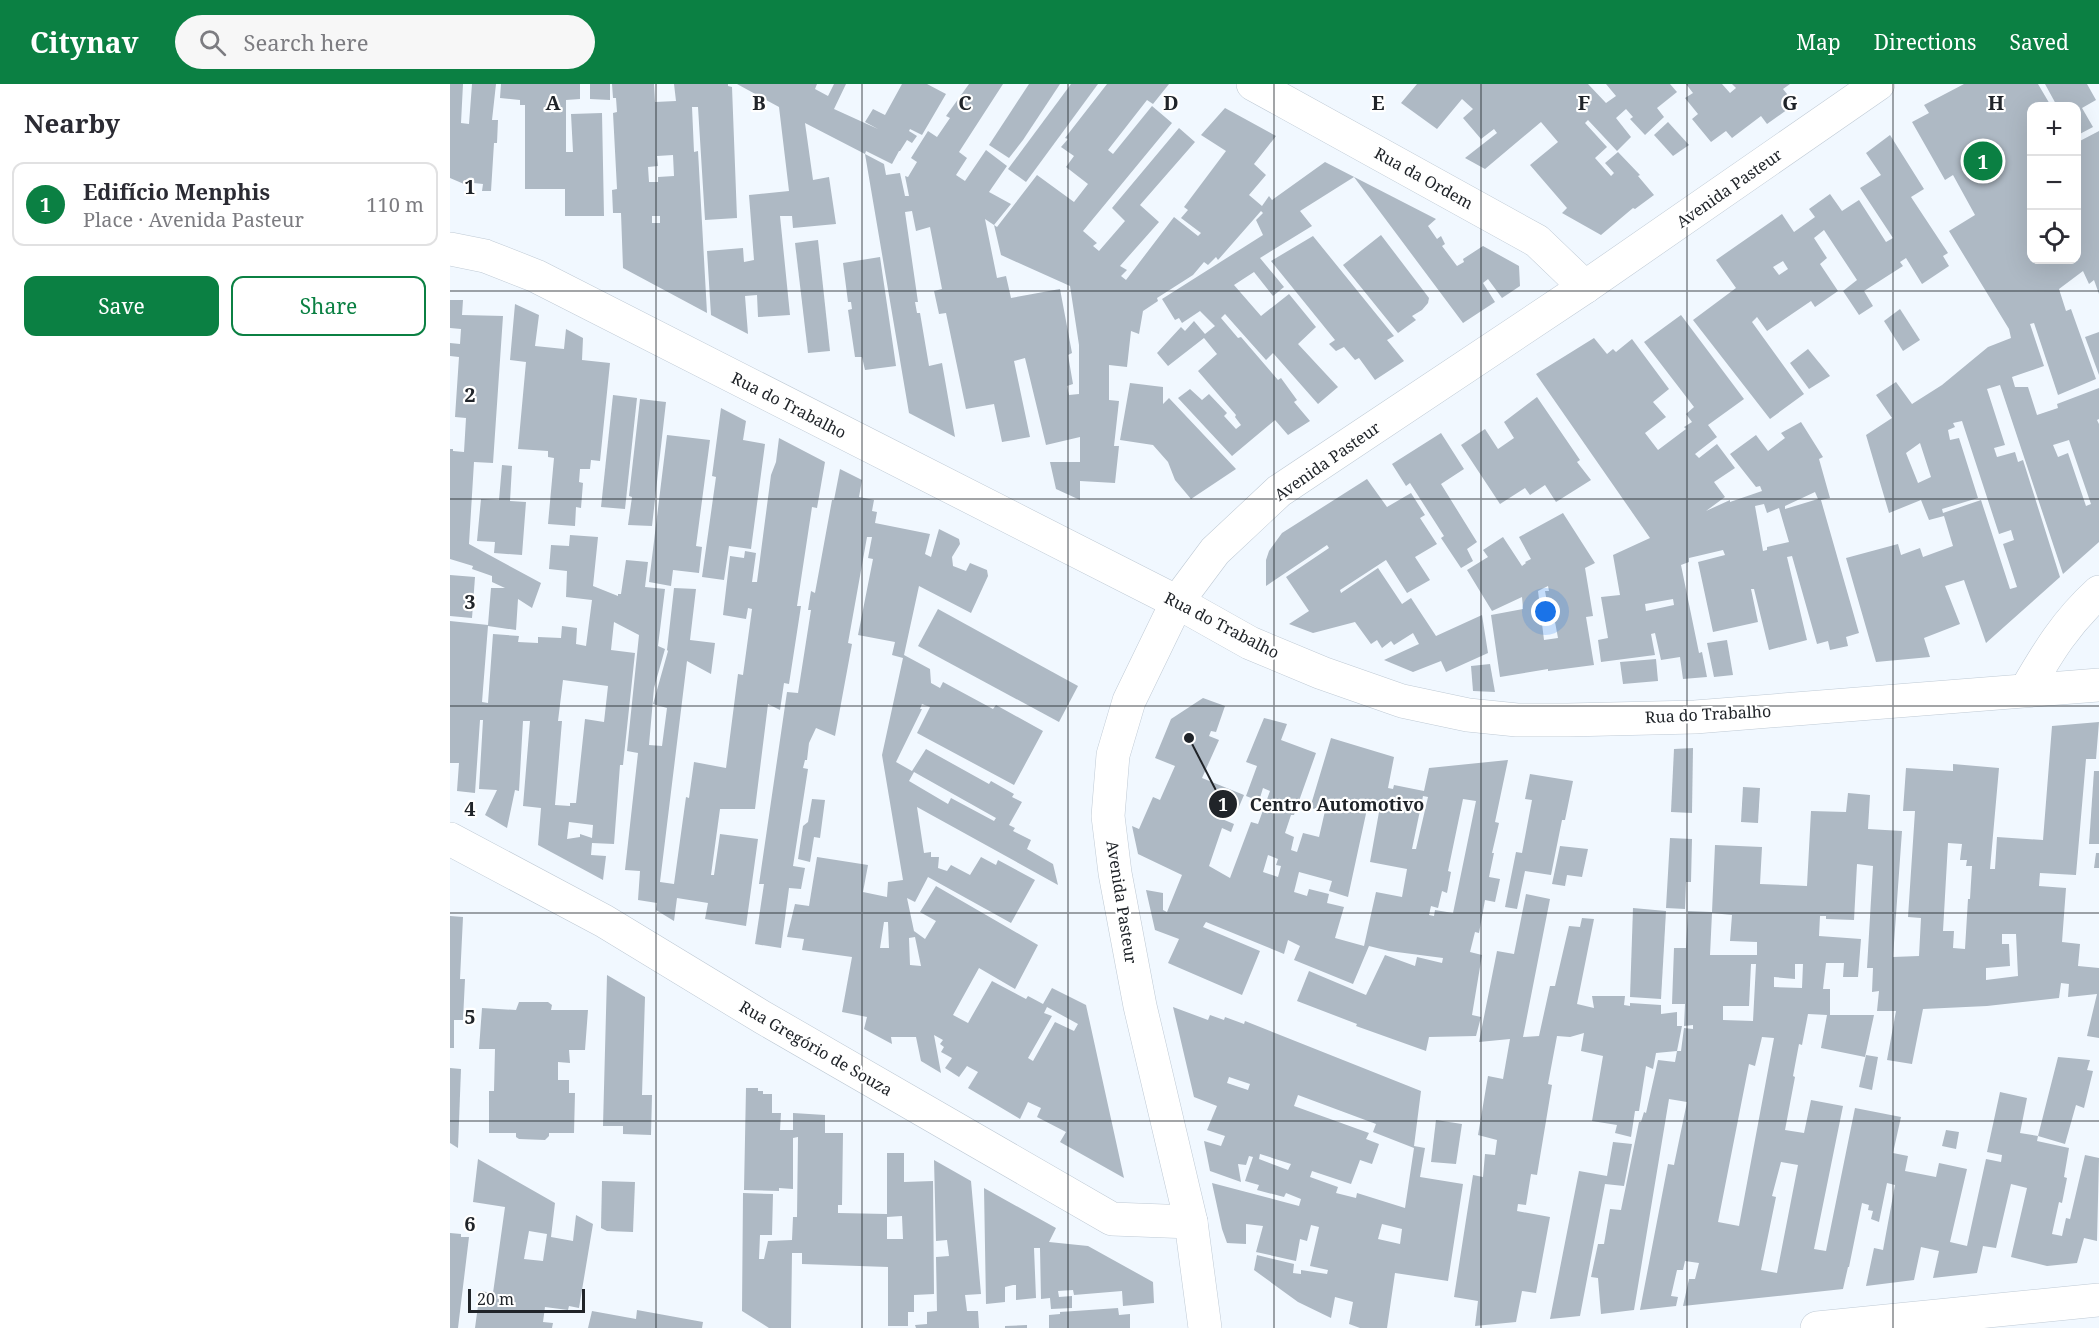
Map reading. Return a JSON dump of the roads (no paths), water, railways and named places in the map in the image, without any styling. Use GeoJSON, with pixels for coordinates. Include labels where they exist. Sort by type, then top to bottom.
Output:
{"type":"FeatureCollection","features":[{"type":"Feature","properties":{"kind":"street","name":"Rua da Ordem"},"geometry":{"type":"LineString","coordinates":[[1253,84],[1537,241],[1585,287]]}},
{"type":"Feature","properties":{"kind":"street","name":"Avenida Pasteur"},"geometry":{"type":"LineString","coordinates":[[1205,1328],[1191,1222],[1140,1006],[1115,873],[1108,816],[1113,755],[1129,701],[1177,602],[1215,551],[1280,491],[1585,287],[1878,84]]}},
{"type":"Feature","properties":{"kind":"street","name":"Rua do Trabalho"},"geometry":{"type":"LineString","coordinates":[[450,249],[485,256],[536,276],[1177,602],[1250,643],[1322,673],[1402,701],[1468,715],[1517,720],[1568,720],[1695,717],[2099,686]]}},
{"type":"Feature","properties":{"kind":"street"},"geometry":{"type":"LineString","coordinates":[[2026,690],[2055,641],[2078,611],[2099,592]]}},
{"type":"Feature","properties":{"kind":"street","name":"Rua Gregório de Souza"},"geometry":{"type":"LineString","coordinates":[[450,839],[604,921],[762,1017],[1112,1219],[1191,1222]]}},
{"type":"Feature","properties":{"kind":"street"},"geometry":{"type":"LineString","coordinates":[[1817,1328],[2099,1300]]}},
{"type":"Feature","properties":{"kind":"place","name":"Edifício Menphis"},"geometry":{"type":"Point","coordinates":[1983,161]}},
{"type":"Feature","properties":{"kind":"place","name":"Centro Automotivo"},"geometry":{"type":"Point","coordinates":[1189,738]}}]}
